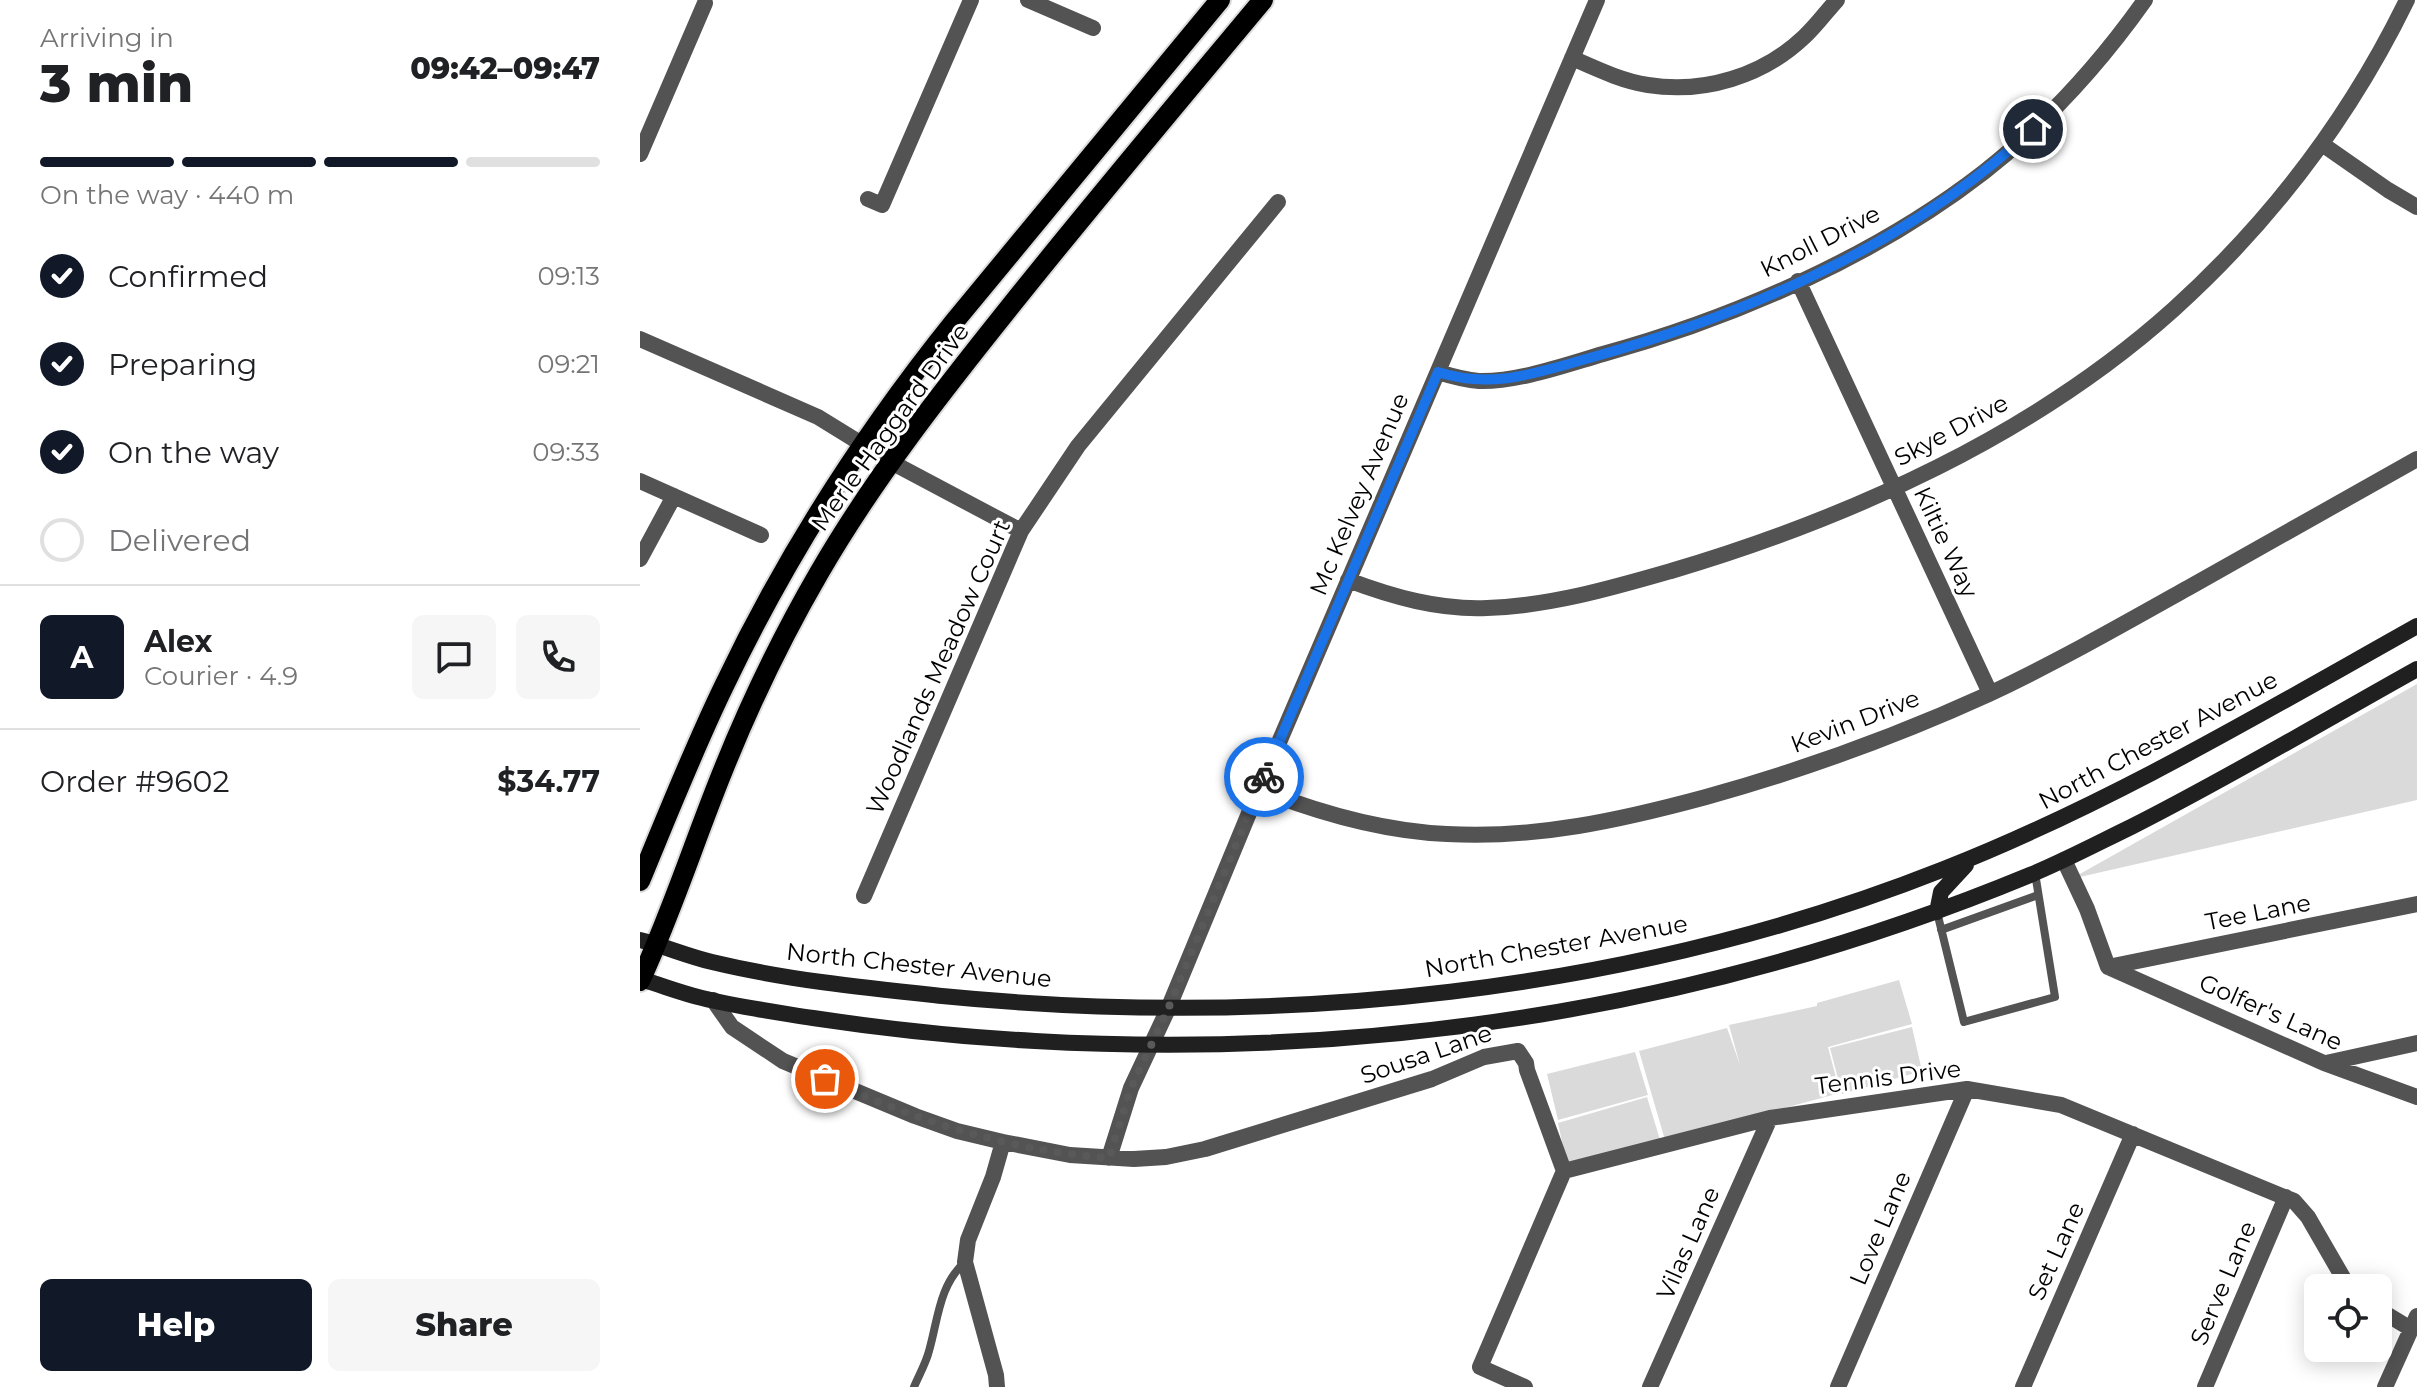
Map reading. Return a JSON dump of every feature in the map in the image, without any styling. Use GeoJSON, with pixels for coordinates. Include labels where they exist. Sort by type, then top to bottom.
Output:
{"type":"FeatureCollection","features":[{"type":"Feature","properties":{"kind":"main road","name":"Merle Haggard Drive"},"geometry":{"type":"LineString","coordinates":[[640,881],[704,728],[746,642],[822,508],[862,445],[954,322],[1220,0]]}},
{"type":"Feature","properties":{"kind":"main road","name":"Merle Haggard Drive"},"geometry":{"type":"LineString","coordinates":[[640,980],[648,942],[759,688],[838,540],[891,462],[1025,288],[1263,0]]}},
{"type":"Feature","properties":{"kind":"main road","name":"North Chester Avenue"},"geometry":{"type":"LineString","coordinates":[[648,942],[711,961],[867,988],[1016,1003],[1168,1009],[1344,1002],[1463,990],[1571,972],[1646,958],[1780,925],[1878,894],[1976,856],[2076,813],[2161,770],[2417,626]]}},
{"type":"Feature","properties":{"kind":"main road"},"geometry":{"type":"LineString","coordinates":[[640,980],[713,1000],[862,1025],[982,1038],[1151,1046],[1347,1039],[1547,1015],[1722,979],[1937,912],[2064,860],[2178,803],[2417,669]]}},
{"type":"Feature","properties":{"kind":"main road"},"geometry":{"type":"LineString","coordinates":[[1937,912],[1941,892],[1976,856]]}},
{"type":"Feature","properties":{"kind":"street"},"geometry":{"type":"LineString","coordinates":[[868,199],[882,205],[971,0]]}},
{"type":"Feature","properties":{"kind":"street"},"geometry":{"type":"LineString","coordinates":[[1028,0],[1093,28]]}},
{"type":"Feature","properties":{"kind":"street","name":"Mc Kelvey Avenue"},"geometry":{"type":"LineString","coordinates":[[1109,1158],[1131,1088],[1168,1009],[1597,0]]}},
{"type":"Feature","properties":{"kind":"street"},"geometry":{"type":"LineString","coordinates":[[1572,58],[1620,78],[1647,85],[1676,88],[1732,80],[1783,55],[1837,0]]}},
{"type":"Feature","properties":{"kind":"street","name":"Knoll Drive"},"geometry":{"type":"LineString","coordinates":[[1438,372],[1458,378],[1498,380],[1621,349],[1689,326],[1798,281],[1906,225],[1983,172],[2053,110],[2094,67],[2145,0]]}},
{"type":"Feature","properties":{"kind":"street","name":"Skye Drive"},"geometry":{"type":"LineString","coordinates":[[1348,580],[1419,602],[1484,608],[1527,606],[1635,582],[1714,558],[1792,530],[1894,487],[1976,446],[2032,414],[2090,375],[2132,344],[2210,275],[2257,225],[2322,144],[2358,90],[2407,0]]}},
{"type":"Feature","properties":{"kind":"street"},"geometry":{"type":"LineString","coordinates":[[640,154],[705,3]]}},
{"type":"Feature","properties":{"kind":"street"},"geometry":{"type":"LineString","coordinates":[[2322,144],[2417,207]]}},
{"type":"Feature","properties":{"kind":"street","name":"Woodlands Meadow Court"},"geometry":{"type":"LineString","coordinates":[[864,896],[1021,531],[1078,446],[1278,202]]}},
{"type":"Feature","properties":{"kind":"street","name":"Kiltie Way"},"geometry":{"type":"LineString","coordinates":[[1798,281],[1990,693]]}},
{"type":"Feature","properties":{"kind":"street"},"geometry":{"type":"LineString","coordinates":[[640,339],[818,417],[891,462],[1021,531]]}},
{"type":"Feature","properties":{"kind":"street","name":"Kevin Drive"},"geometry":{"type":"LineString","coordinates":[[1259,789],[1347,819],[1445,834],[1495,835],[1547,831],[1663,809],[1844,753],[1990,693],[2112,630],[2417,459]]}},
{"type":"Feature","properties":{"kind":"street"},"geometry":{"type":"LineString","coordinates":[[640,481],[761,535]]}},
{"type":"Feature","properties":{"kind":"street"},"geometry":{"type":"LineString","coordinates":[[640,559],[674,496]]}},
{"type":"Feature","properties":{"kind":"street"},"geometry":{"type":"LineString","coordinates":[[2064,860],[2087,909],[2108,967]]}},
{"type":"Feature","properties":{"kind":"street","name":"Tee Lane"},"geometry":{"type":"LineString","coordinates":[[2108,967],[2417,904]]}},
{"type":"Feature","properties":{"kind":"street","name":"Golfer's Lane"},"geometry":{"type":"LineString","coordinates":[[2108,967],[2324,1063],[2417,1097]]}},
{"type":"Feature","properties":{"kind":"street"},"geometry":{"type":"LineString","coordinates":[[713,1000],[732,1027],[783,1061],[915,1116],[957,1131],[1003,1142],[1070,1155],[1109,1158]]}},
{"type":"Feature","properties":{"kind":"street"},"geometry":{"type":"LineString","coordinates":[[2324,1063],[2417,1043]]}},
{"type":"Feature","properties":{"kind":"street","name":"Sousa Lane"},"geometry":{"type":"LineString","coordinates":[[1109,1158],[1166,1157],[1205,1149],[1432,1079],[1484,1057],[1518,1051],[1526,1063],[1564,1171]]}},
{"type":"Feature","properties":{"kind":"street","name":"Tennis Drive"},"geometry":{"type":"LineString","coordinates":[[1564,1171],[1770,1118],[1967,1089],[2061,1105],[2286,1197],[2294,1201],[2308,1217],[2341,1274]]}},
{"type":"Feature","properties":{"kind":"street","name":"Love Lane"},"geometry":{"type":"LineString","coordinates":[[1838,1387],[1967,1089]]}},
{"type":"Feature","properties":{"kind":"street","name":"Vilas Lane"},"geometry":{"type":"LineString","coordinates":[[1650,1387],[1770,1118]]}},
{"type":"Feature","properties":{"kind":"street","name":"Set Lane"},"geometry":{"type":"LineString","coordinates":[[2023,1387],[2133,1134]]}},
{"type":"Feature","properties":{"kind":"street"},"geometry":{"type":"LineString","coordinates":[[997,1387],[965,1262],[968,1240],[1003,1142]]}},
{"type":"Feature","properties":{"kind":"street"},"geometry":{"type":"LineString","coordinates":[[1525,1387],[1480,1367],[1564,1171]]}},
{"type":"Feature","properties":{"kind":"street","name":"Serve Lane"},"geometry":{"type":"LineString","coordinates":[[2205,1387],[2286,1197]]}},
{"type":"Feature","properties":{"kind":"street"},"geometry":{"type":"LineString","coordinates":[[2385,1387],[2414,1322],[2392,1314]]}},
{"type":"Feature","properties":{"kind":"lane"},"geometry":{"type":"LineString","coordinates":[[1937,912],[1964,1022],[2055,997],[2035,873]]}},
{"type":"Feature","properties":{"kind":"lane"},"geometry":{"type":"LineString","coordinates":[[1941,930],[2038,895]]}},
{"type":"Feature","properties":{"kind":"lane"},"geometry":{"type":"LineString","coordinates":[[914,1387],[929,1353],[937,1309],[954,1271],[965,1262]]}},
{"type":"Feature","properties":{"kind":"shaded area"},"geometry":{"type":"Polygon","coordinates":[[[2417,684],[2417,800],[2071,879],[2417,684]]]}},
{"type":"Feature","properties":{"kind":"shaded area"},"geometry":{"type":"Polygon","coordinates":[[[1899,980],[1912,1024],[1828,1047],[1840,1093],[1665,1140],[1639,1051],[1727,1028],[1740,1065],[1729,1025],[1817,1006],[1817,1003],[1899,980]]]}},
{"type":"Feature","properties":{"kind":"shaded area"},"geometry":{"type":"Polygon","coordinates":[[[1912,1027],[1922,1071],[1842,1094],[1830,1048],[1912,1027]]]}},
{"type":"Feature","properties":{"kind":"shaded area"},"geometry":{"type":"Polygon","coordinates":[[[1635,1052],[1648,1095],[1558,1120],[1547,1074],[1635,1052]]]}},
{"type":"Feature","properties":{"kind":"shaded area"},"geometry":{"type":"Polygon","coordinates":[[[1647,1097],[1661,1143],[1567,1165],[1558,1123],[1647,1097]]]}},
{"type":"Feature","properties":{"kind":"way so far"},"geometry":{"type":"LineString","coordinates":[[825,1079],[957,1131],[1070,1155],[1109,1158],[1131,1088],[1168,1009],[1264,777]]}},
{"type":"Feature","properties":{"kind":"route"},"geometry":{"type":"LineString","coordinates":[[1264,777],[1438,372],[1478,381],[1498,380],[1553,368],[1644,342],[1755,300],[1841,260],[1906,225],[1983,172],[2033,129]]}}]}
